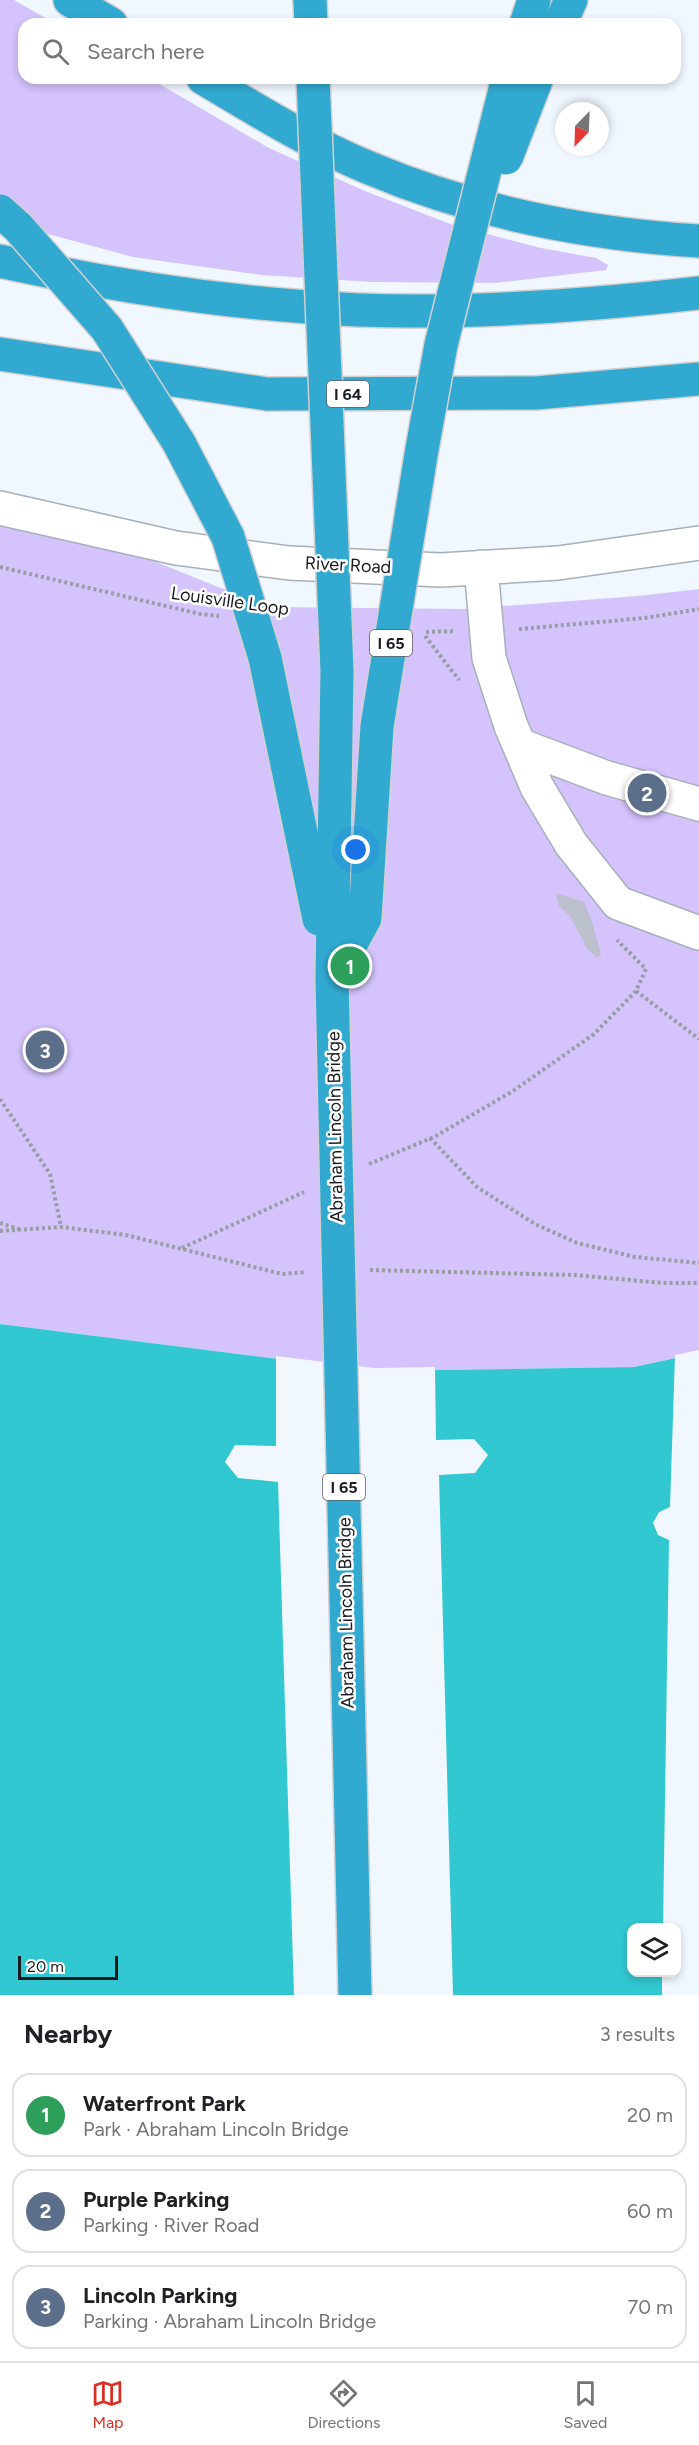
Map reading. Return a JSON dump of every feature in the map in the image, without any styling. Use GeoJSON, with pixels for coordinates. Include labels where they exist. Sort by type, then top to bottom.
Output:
{"type":"FeatureCollection","features":[{"type":"Feature","properties":{"kind":"highway"},"geometry":{"type":"LineString","coordinates":[[70,0],[101,18]]}},
{"type":"Feature","properties":{"kind":"highway"},"geometry":{"type":"LineString","coordinates":[[310,0],[311,18]]}},
{"type":"Feature","properties":{"kind":"highway"},"geometry":{"type":"LineString","coordinates":[[528,18],[534,0]]}},
{"type":"Feature","properties":{"kind":"highway"},"geometry":{"type":"LineString","coordinates":[[563,18],[571,0]]}},
{"type":"Feature","properties":{"kind":"highway"},"geometry":{"type":"LineString","coordinates":[[214,84],[356,162],[427,190],[479,206],[559,224],[644,238],[699,241]]}},
{"type":"Feature","properties":{"kind":"highway"},"geometry":{"type":"LineString","coordinates":[[313,84],[337,671],[332,979]]}},
{"type":"Feature","properties":{"kind":"highway"},"geometry":{"type":"LineString","coordinates":[[451,302],[506,84]]}},
{"type":"Feature","properties":{"kind":"highway","name":"I 65"},"geometry":{"type":"LineString","coordinates":[[332,979],[365,918],[377,726],[441,345],[451,302],[535,84]]}},
{"type":"Feature","properties":{"kind":"highway"},"geometry":{"type":"LineString","coordinates":[[0,211],[18,226],[107,329],[179,443],[228,537],[265,658],[332,979]]}},
{"type":"Feature","properties":{"kind":"highway"},"geometry":{"type":"LineString","coordinates":[[0,261],[141,288],[274,304],[358,310],[523,309],[699,293]]}},
{"type":"Feature","properties":{"kind":"highway","name":"I 64"},"geometry":{"type":"LineString","coordinates":[[0,354],[267,394],[536,393],[699,379]]}},
{"type":"Feature","properties":{"kind":"highway","name":"Abraham Lincoln Bridge"},"geometry":{"type":"LineString","coordinates":[[332,979],[355,1995]]}},
{"type":"Feature","properties":{"kind":"street","name":"River Road"},"geometry":{"type":"LineString","coordinates":[[0,508],[176,548],[289,563],[441,570],[558,563],[699,543]]}},
{"type":"Feature","properties":{"kind":"street"},"geometry":{"type":"LineString","coordinates":[[481,567],[489,658],[511,726],[537,787],[571,844],[618,903],[699,933]]}},
{"type":"Feature","properties":{"kind":"street"},"geometry":{"type":"LineString","coordinates":[[519,745],[607,778],[699,804]]}},
{"type":"Feature","properties":{"kind":"path","name":"Louisville Loop"},"geometry":{"type":"LineString","coordinates":[[0,567],[200,614],[221,616]]}},
{"type":"Feature","properties":{"kind":"path"},"geometry":{"type":"LineString","coordinates":[[514,630],[645,618],[699,609]]}},
{"type":"Feature","properties":{"kind":"path"},"geometry":{"type":"LineString","coordinates":[[422,632],[460,631]]}},
{"type":"Feature","properties":{"kind":"path"},"geometry":{"type":"LineString","coordinates":[[368,1165],[430,1138],[513,1091],[594,1034],[636,991],[699,1039]]}},
{"type":"Feature","properties":{"kind":"path"},"geometry":{"type":"LineString","coordinates":[[0,1099],[50,1174],[61,1227]]}},
{"type":"Feature","properties":{"kind":"path"},"geometry":{"type":"LineString","coordinates":[[430,1138],[477,1187],[535,1224],[577,1243],[635,1257],[699,1263]]}},
{"type":"Feature","properties":{"kind":"path"},"geometry":{"type":"LineString","coordinates":[[182,1248],[305,1192]]}},
{"type":"Feature","properties":{"kind":"path"},"geometry":{"type":"LineString","coordinates":[[0,1223],[23,1230]]}},
{"type":"Feature","properties":{"kind":"shaded area"},"geometry":{"type":"Polygon","coordinates":[[[0,0],[14,0],[46,18],[18,18],[18,84],[159,84],[269,148],[365,191],[453,225],[541,248],[596,258],[608,265],[606,270],[495,283],[372,282],[262,275],[133,257],[0,221],[0,0]]]}},
{"type":"Feature","properties":{"kind":"shaded area"},"geometry":{"type":"Polygon","coordinates":[[[0,508],[57,522],[268,607],[464,609],[638,596],[699,589],[699,1353],[634,1367],[374,1371],[0,1324],[0,508]]]}},
{"type":"Feature","properties":{"kind":"water"},"geometry":{"type":"Polygon","coordinates":[[[0,1324],[374,1371],[634,1367],[699,1353],[699,1995],[0,1995],[0,1324]]]}},
{"type":"Feature","properties":{"kind":"pier"},"geometry":{"type":"Polygon","coordinates":[[[699,1350],[699,1995],[662,1995],[662,1977],[681,1977],[681,1923],[663,1923],[669,1540],[658,1535],[653,1523],[659,1512],[670,1507],[675,1355],[699,1350]]]}},
{"type":"Feature","properties":{"kind":"pier"},"geometry":{"type":"Polygon","coordinates":[[[276,1356],[374,1368],[435,1367],[436,1440],[474,1439],[488,1455],[475,1473],[439,1475],[453,1995],[294,1995],[278,1482],[238,1478],[225,1462],[235,1445],[276,1446],[276,1356]]]}},
{"type":"Feature","properties":{"kind":"building"},"geometry":{"type":"Polygon","coordinates":[[[556,893],[584,902],[592,921],[601,955],[597,957],[588,950],[570,916],[559,906],[556,893]]]}},
{"type":"Feature","properties":{"kind":"place","name":"Purple Parking"},"geometry":{"type":"Point","coordinates":[647,793]}},
{"type":"Feature","properties":{"kind":"place","name":"Waterfront Park"},"geometry":{"type":"Point","coordinates":[350,966]}},
{"type":"Feature","properties":{"kind":"place","name":"Lincoln Parking"},"geometry":{"type":"Point","coordinates":[45,1050]}}]}
